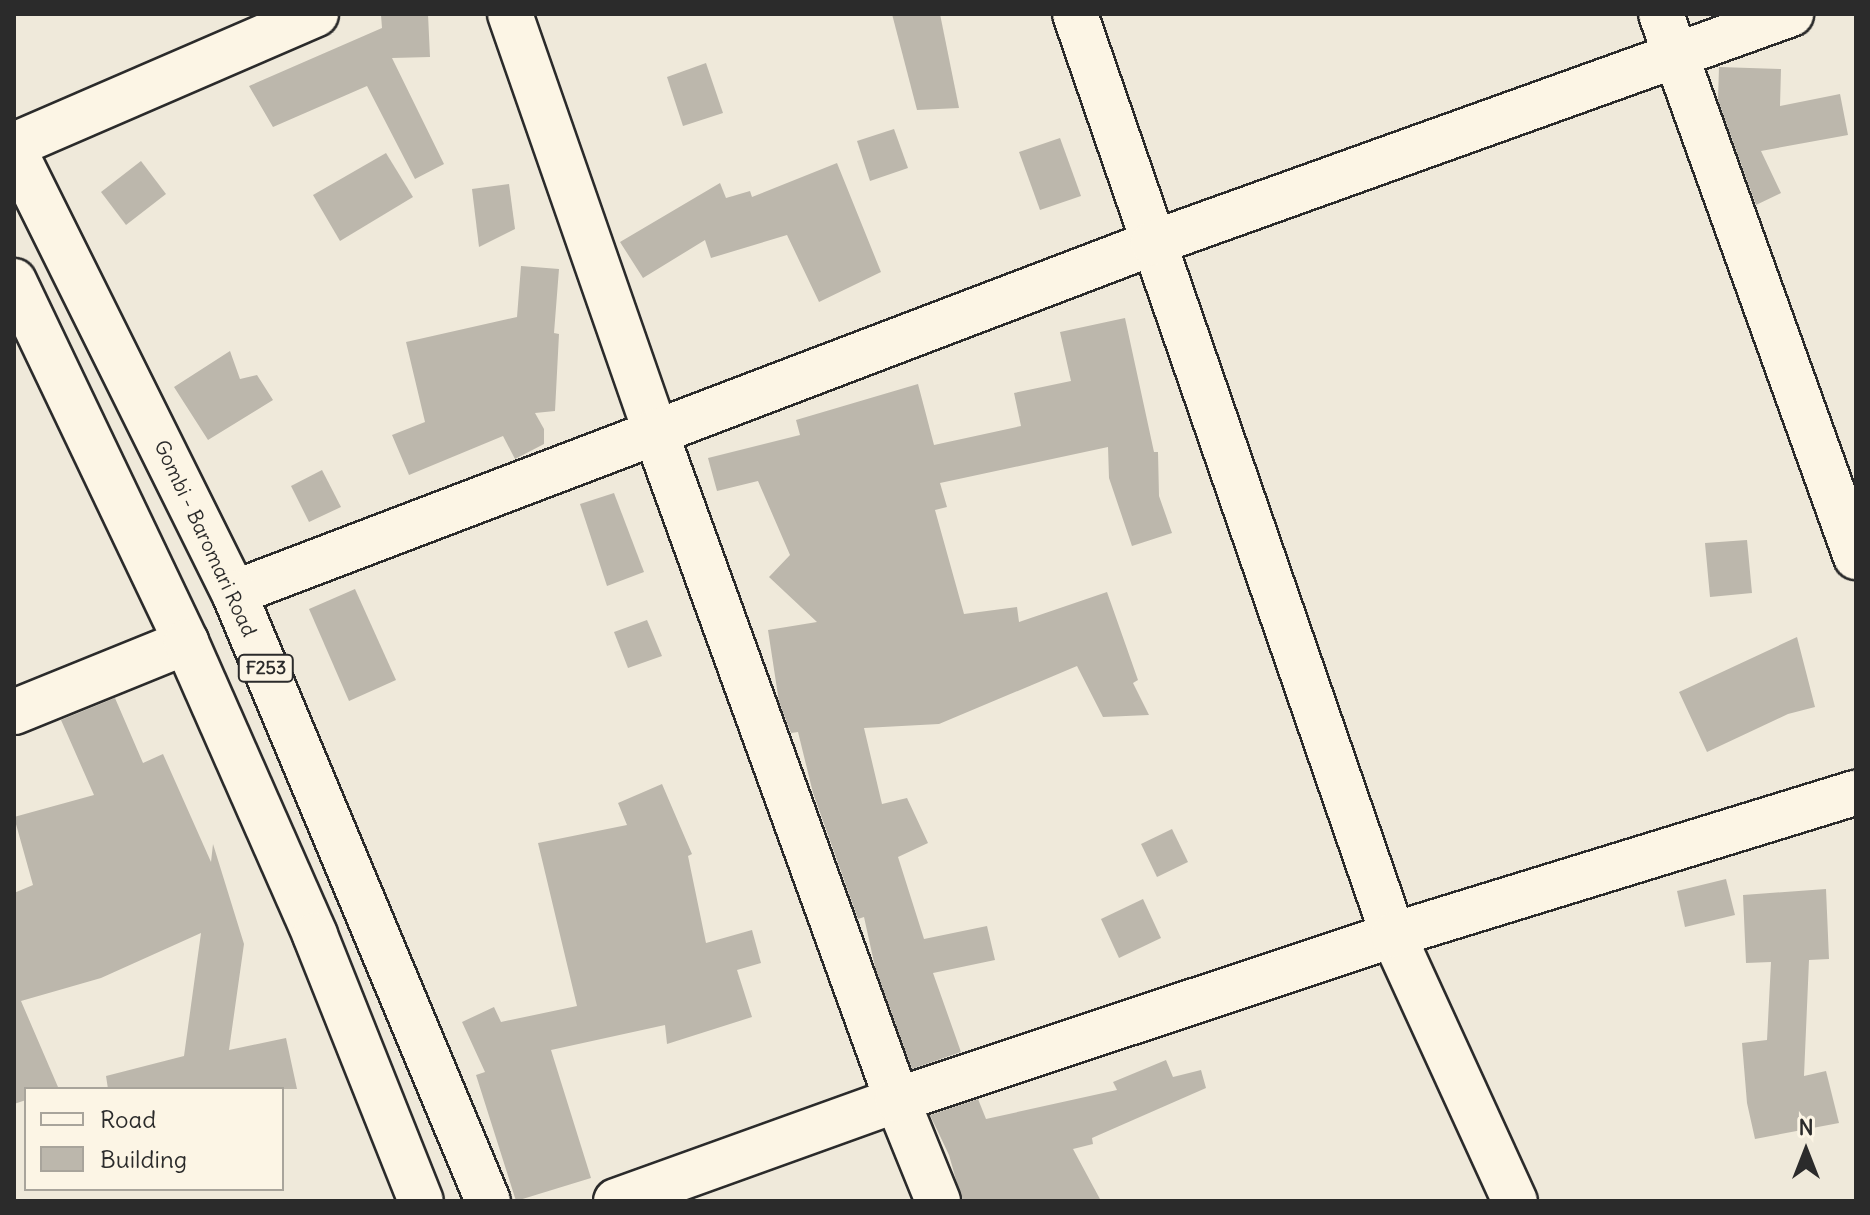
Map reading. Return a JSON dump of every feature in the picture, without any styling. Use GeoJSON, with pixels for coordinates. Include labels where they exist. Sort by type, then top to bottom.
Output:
{"type":"FeatureCollection","features":[{"type":"Feature","properties":{"kind":"street"},"geometry":{"type":"LineString","coordinates":[[14,148],[316,14]]}},
{"type":"Feature","properties":{"kind":"street"},"geometry":{"type":"LineString","coordinates":[[510,14],[655,431],[897,1100],[938,1201]]}},
{"type":"Feature","properties":{"kind":"street"},"geometry":{"type":"LineString","coordinates":[[1075,14],[1393,935],[1515,1201]]}},
{"type":"Feature","properties":{"kind":"street"},"geometry":{"type":"LineString","coordinates":[[234,593],[1153,243],[1666,34],[1791,14]]}},
{"type":"Feature","properties":{"kind":"street"},"geometry":{"type":"LineString","coordinates":[[1666,34],[1856,557]]}},
{"type":"Feature","properties":{"kind":"street","name":"Gombi - Baromari Road"},"geometry":{"type":"LineString","coordinates":[[14,148],[234,593],[488,1201]]}},
{"type":"Feature","properties":{"kind":"street","name":"F253"},"geometry":{"type":"LineString","coordinates":[[14,281],[186,642],[315,935],[421,1201]]}},
{"type":"Feature","properties":{"kind":"street"},"geometry":{"type":"LineString","coordinates":[[14,712],[186,642]]}},
{"type":"Feature","properties":{"kind":"street"},"geometry":{"type":"LineString","coordinates":[[616,1201],[897,1100],[1393,935],[1856,793]]}},
{"type":"Feature","properties":{"kind":"building"},"geometry":{"type":"Polygon","coordinates":[[[428,14],[430,57],[392,58],[444,164],[415,179],[367,86],[273,127],[249,86],[382,28],[381,15],[428,14]]]}},
{"type":"Feature","properties":{"kind":"building"},"geometry":{"type":"Polygon","coordinates":[[[892,14],[940,14],[959,108],[917,110],[892,14]]]}},
{"type":"Feature","properties":{"kind":"building"},"geometry":{"type":"Polygon","coordinates":[[[706,63],[723,113],[683,126],[667,77],[706,63]]]}},
{"type":"Feature","properties":{"kind":"building"},"geometry":{"type":"Polygon","coordinates":[[[1719,67],[1781,69],[1780,106],[1840,94],[1848,135],[1761,151],[1781,193],[1756,205],[1718,100],[1719,67]]]}},
{"type":"Feature","properties":{"kind":"building"},"geometry":{"type":"Polygon","coordinates":[[[894,129],[908,168],[870,181],[857,141],[894,129]]]}},
{"type":"Feature","properties":{"kind":"building"},"geometry":{"type":"Polygon","coordinates":[[[1060,138],[1081,196],[1040,210],[1019,152],[1060,138]]]}},
{"type":"Feature","properties":{"kind":"building"},"geometry":{"type":"Polygon","coordinates":[[[386,153],[413,197],[340,241],[313,195],[386,153]]]}},
{"type":"Feature","properties":{"kind":"building"},"geometry":{"type":"Polygon","coordinates":[[[141,161],[166,194],[126,225],[101,192],[141,161]]]}},
{"type":"Feature","properties":{"kind":"building"},"geometry":{"type":"Polygon","coordinates":[[[837,163],[881,272],[819,302],[787,235],[711,258],[705,240],[643,278],[620,242],[720,183],[726,198],[750,191],[752,197],[837,163]]]}},
{"type":"Feature","properties":{"kind":"building"},"geometry":{"type":"Polygon","coordinates":[[[509,184],[515,229],[479,247],[472,189],[509,184]]]}},
{"type":"Feature","properties":{"kind":"building"},"geometry":{"type":"Polygon","coordinates":[[[521,266],[559,269],[554,333],[559,334],[555,411],[535,413],[544,429],[544,444],[515,459],[503,436],[409,475],[392,435],[425,422],[406,342],[517,317],[521,266]]]}},
{"type":"Feature","properties":{"kind":"building"},"geometry":{"type":"Polygon","coordinates":[[[1125,318],[1154,452],[1158,452],[1159,496],[1172,533],[1132,546],[1109,478],[1108,447],[940,483],[947,507],[935,510],[964,614],[1017,607],[1019,622],[1107,592],[1138,680],[1133,683],[1149,715],[1103,717],[1077,666],[939,724],[864,728],[882,804],[907,798],[928,843],[898,857],[924,939],[987,926],[995,960],[933,973],[961,1052],[912,1069],[875,967],[864,917],[858,919],[813,793],[798,732],[791,733],[779,702],[768,630],[817,622],[769,577],[790,555],[758,481],[717,491],[708,458],[800,435],[796,420],[918,384],[934,445],[1021,426],[1014,393],[1071,381],[1060,332],[1125,318]]]}},
{"type":"Feature","properties":{"kind":"building"},"geometry":{"type":"Polygon","coordinates":[[[230,351],[240,379],[257,375],[273,400],[208,440],[174,387],[230,351]]]}},
{"type":"Feature","properties":{"kind":"building"},"geometry":{"type":"Polygon","coordinates":[[[322,470],[341,507],[309,522],[291,486],[322,470]]]}},
{"type":"Feature","properties":{"kind":"building"},"geometry":{"type":"Polygon","coordinates":[[[614,493],[644,572],[607,586],[580,504],[614,493]]]}},
{"type":"Feature","properties":{"kind":"building"},"geometry":{"type":"Polygon","coordinates":[[[1747,540],[1752,593],[1710,597],[1705,543],[1747,540]]]}},
{"type":"Feature","properties":{"kind":"building"},"geometry":{"type":"Polygon","coordinates":[[[355,589],[396,680],[349,701],[309,609],[355,589]]]}},
{"type":"Feature","properties":{"kind":"building"},"geometry":{"type":"Polygon","coordinates":[[[647,620],[662,656],[628,668],[614,632],[647,620]]]}},
{"type":"Feature","properties":{"kind":"building"},"geometry":{"type":"Polygon","coordinates":[[[1797,637],[1815,707],[1788,714],[1707,752],[1679,692],[1797,637]]]}},
{"type":"Feature","properties":{"kind":"building"},"geometry":{"type":"Polygon","coordinates":[[[115,698],[143,763],[163,754],[211,862],[213,844],[244,944],[229,1050],[286,1038],[297,1089],[108,1087],[106,1076],[184,1056],[201,933],[101,978],[21,1001],[58,1087],[24,1087],[24,1101],[14,1104],[14,893],[33,885],[14,817],[94,795],[61,720],[115,698]]]}},
{"type":"Feature","properties":{"kind":"building"},"geometry":{"type":"Polygon","coordinates":[[[662,784],[692,854],[688,856],[706,943],[752,930],[761,963],[737,970],[752,1017],[667,1044],[665,1025],[551,1050],[591,1178],[516,1201],[476,1075],[485,1072],[462,1022],[494,1007],[501,1022],[577,1006],[538,843],[627,825],[618,803],[662,784]]]}},
{"type":"Feature","properties":{"kind":"building"},"geometry":{"type":"Polygon","coordinates":[[[1172,829],[1188,862],[1157,877],[1141,844],[1172,829]]]}},
{"type":"Feature","properties":{"kind":"building"},"geometry":{"type":"Polygon","coordinates":[[[1726,879],[1735,915],[1685,927],[1677,891],[1726,879]]]}},
{"type":"Feature","properties":{"kind":"building"},"geometry":{"type":"Polygon","coordinates":[[[1826,889],[1829,959],[1809,960],[1804,1076],[1826,1071],[1839,1123],[1755,1139],[1747,1103],[1742,1043],[1767,1040],[1771,962],[1746,963],[1743,895],[1826,889]]]}},
{"type":"Feature","properties":{"kind":"building"},"geometry":{"type":"Polygon","coordinates":[[[1143,899],[1161,938],[1119,958],[1101,919],[1143,899]]]}},
{"type":"Feature","properties":{"kind":"building"},"geometry":{"type":"Polygon","coordinates":[[[1166,1060],[1173,1077],[1201,1070],[1206,1088],[1092,1138],[1093,1144],[1073,1149],[1101,1201],[962,1201],[949,1155],[930,1115],[978,1099],[986,1119],[1117,1090],[1113,1082],[1166,1060]]]}}]}
